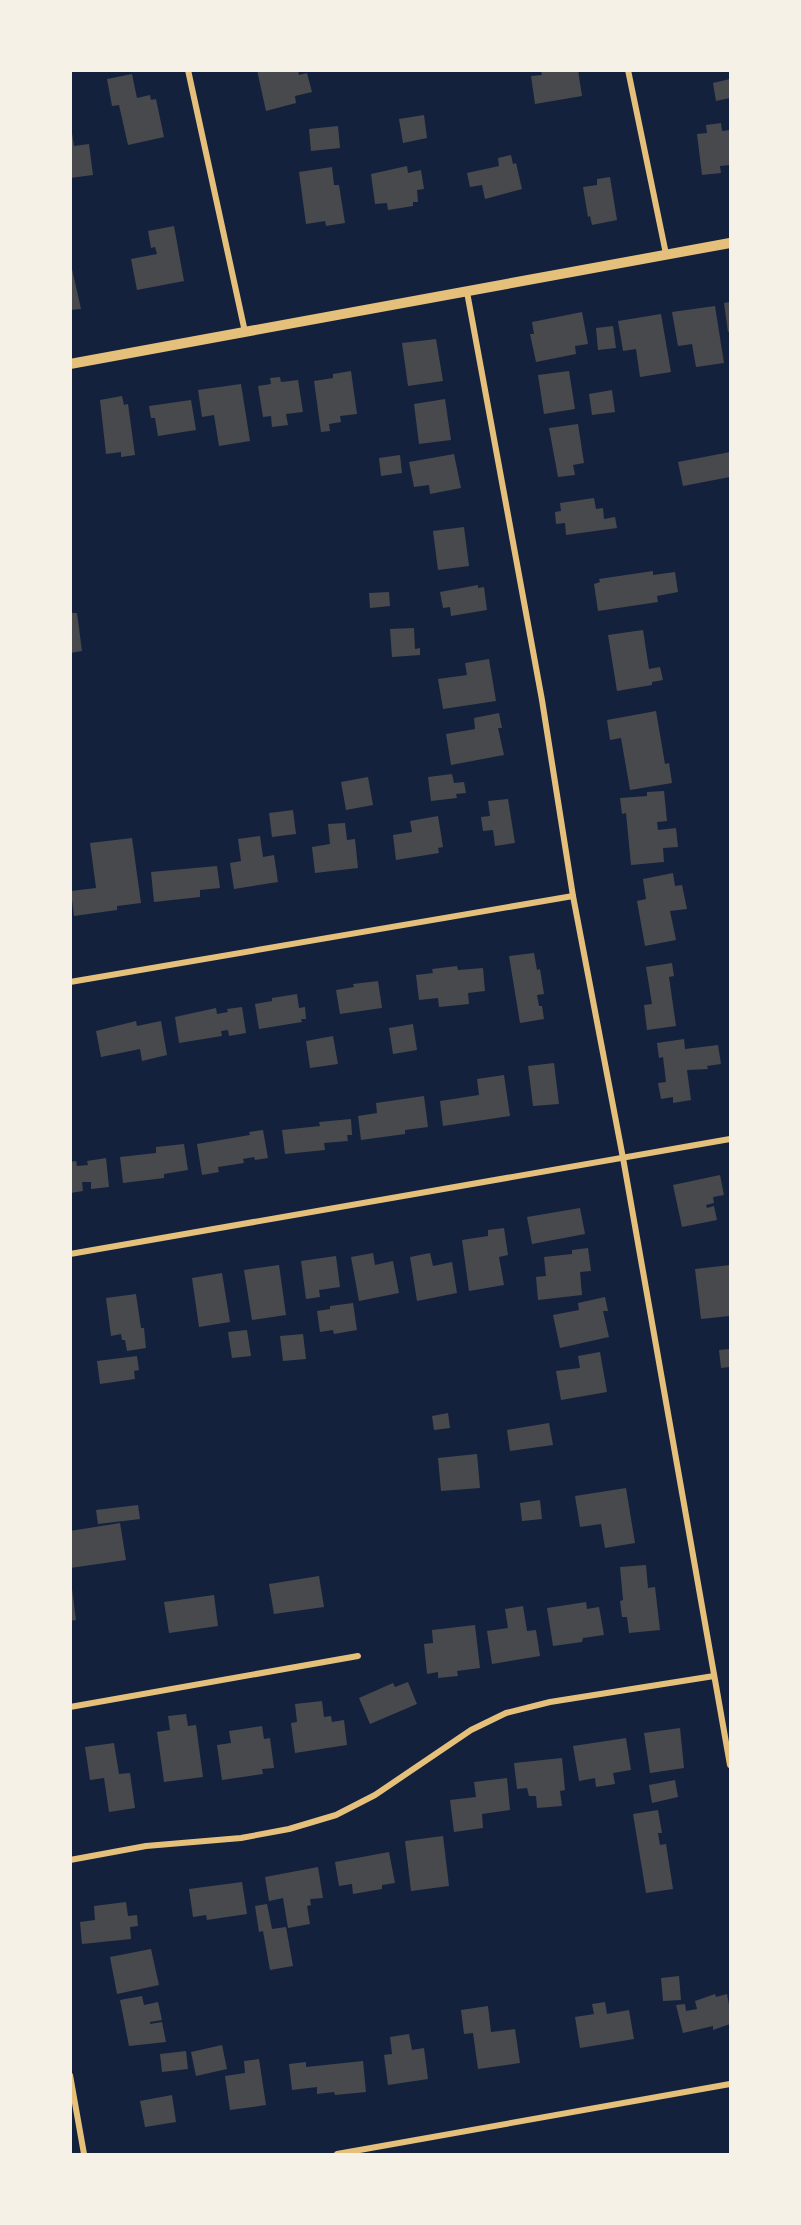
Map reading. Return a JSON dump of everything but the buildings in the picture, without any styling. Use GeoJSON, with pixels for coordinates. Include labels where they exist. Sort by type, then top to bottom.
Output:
{"type":"FeatureCollection","features":[{"type":"Feature","properties":{"kind":"street"},"geometry":{"type":"LineString","coordinates":[[188,70],[245,332]]}},
{"type":"Feature","properties":{"kind":"street"},"geometry":{"type":"LineString","coordinates":[[628,70],[666,254]]}},
{"type":"Feature","properties":{"kind":"street"},"geometry":{"type":"LineString","coordinates":[[70,364],[730,243]]}},
{"type":"Feature","properties":{"kind":"street"},"geometry":{"type":"LineString","coordinates":[[467,292],[542,700],[573,896],[623,1158],[730,1765]]}},
{"type":"Feature","properties":{"kind":"street"},"geometry":{"type":"LineString","coordinates":[[70,982],[573,896]]}},
{"type":"Feature","properties":{"kind":"street"},"geometry":{"type":"LineString","coordinates":[[70,1254],[730,1138]]}},
{"type":"Feature","properties":{"kind":"street"},"geometry":{"type":"LineString","coordinates":[[70,1707],[358,1656]]}},
{"type":"Feature","properties":{"kind":"street"},"geometry":{"type":"LineString","coordinates":[[70,1860],[146,1846],[241,1838],[289,1829],[336,1815],[375,1795],[471,1730],[506,1713],[550,1702],[714,1676]]}},
{"type":"Feature","properties":{"kind":"street"},"geometry":{"type":"LineString","coordinates":[[70,2075],[84,2154]]}},
{"type":"Feature","properties":{"kind":"street"},"geometry":{"type":"LineString","coordinates":[[337,2154],[730,2084]]}}]}
